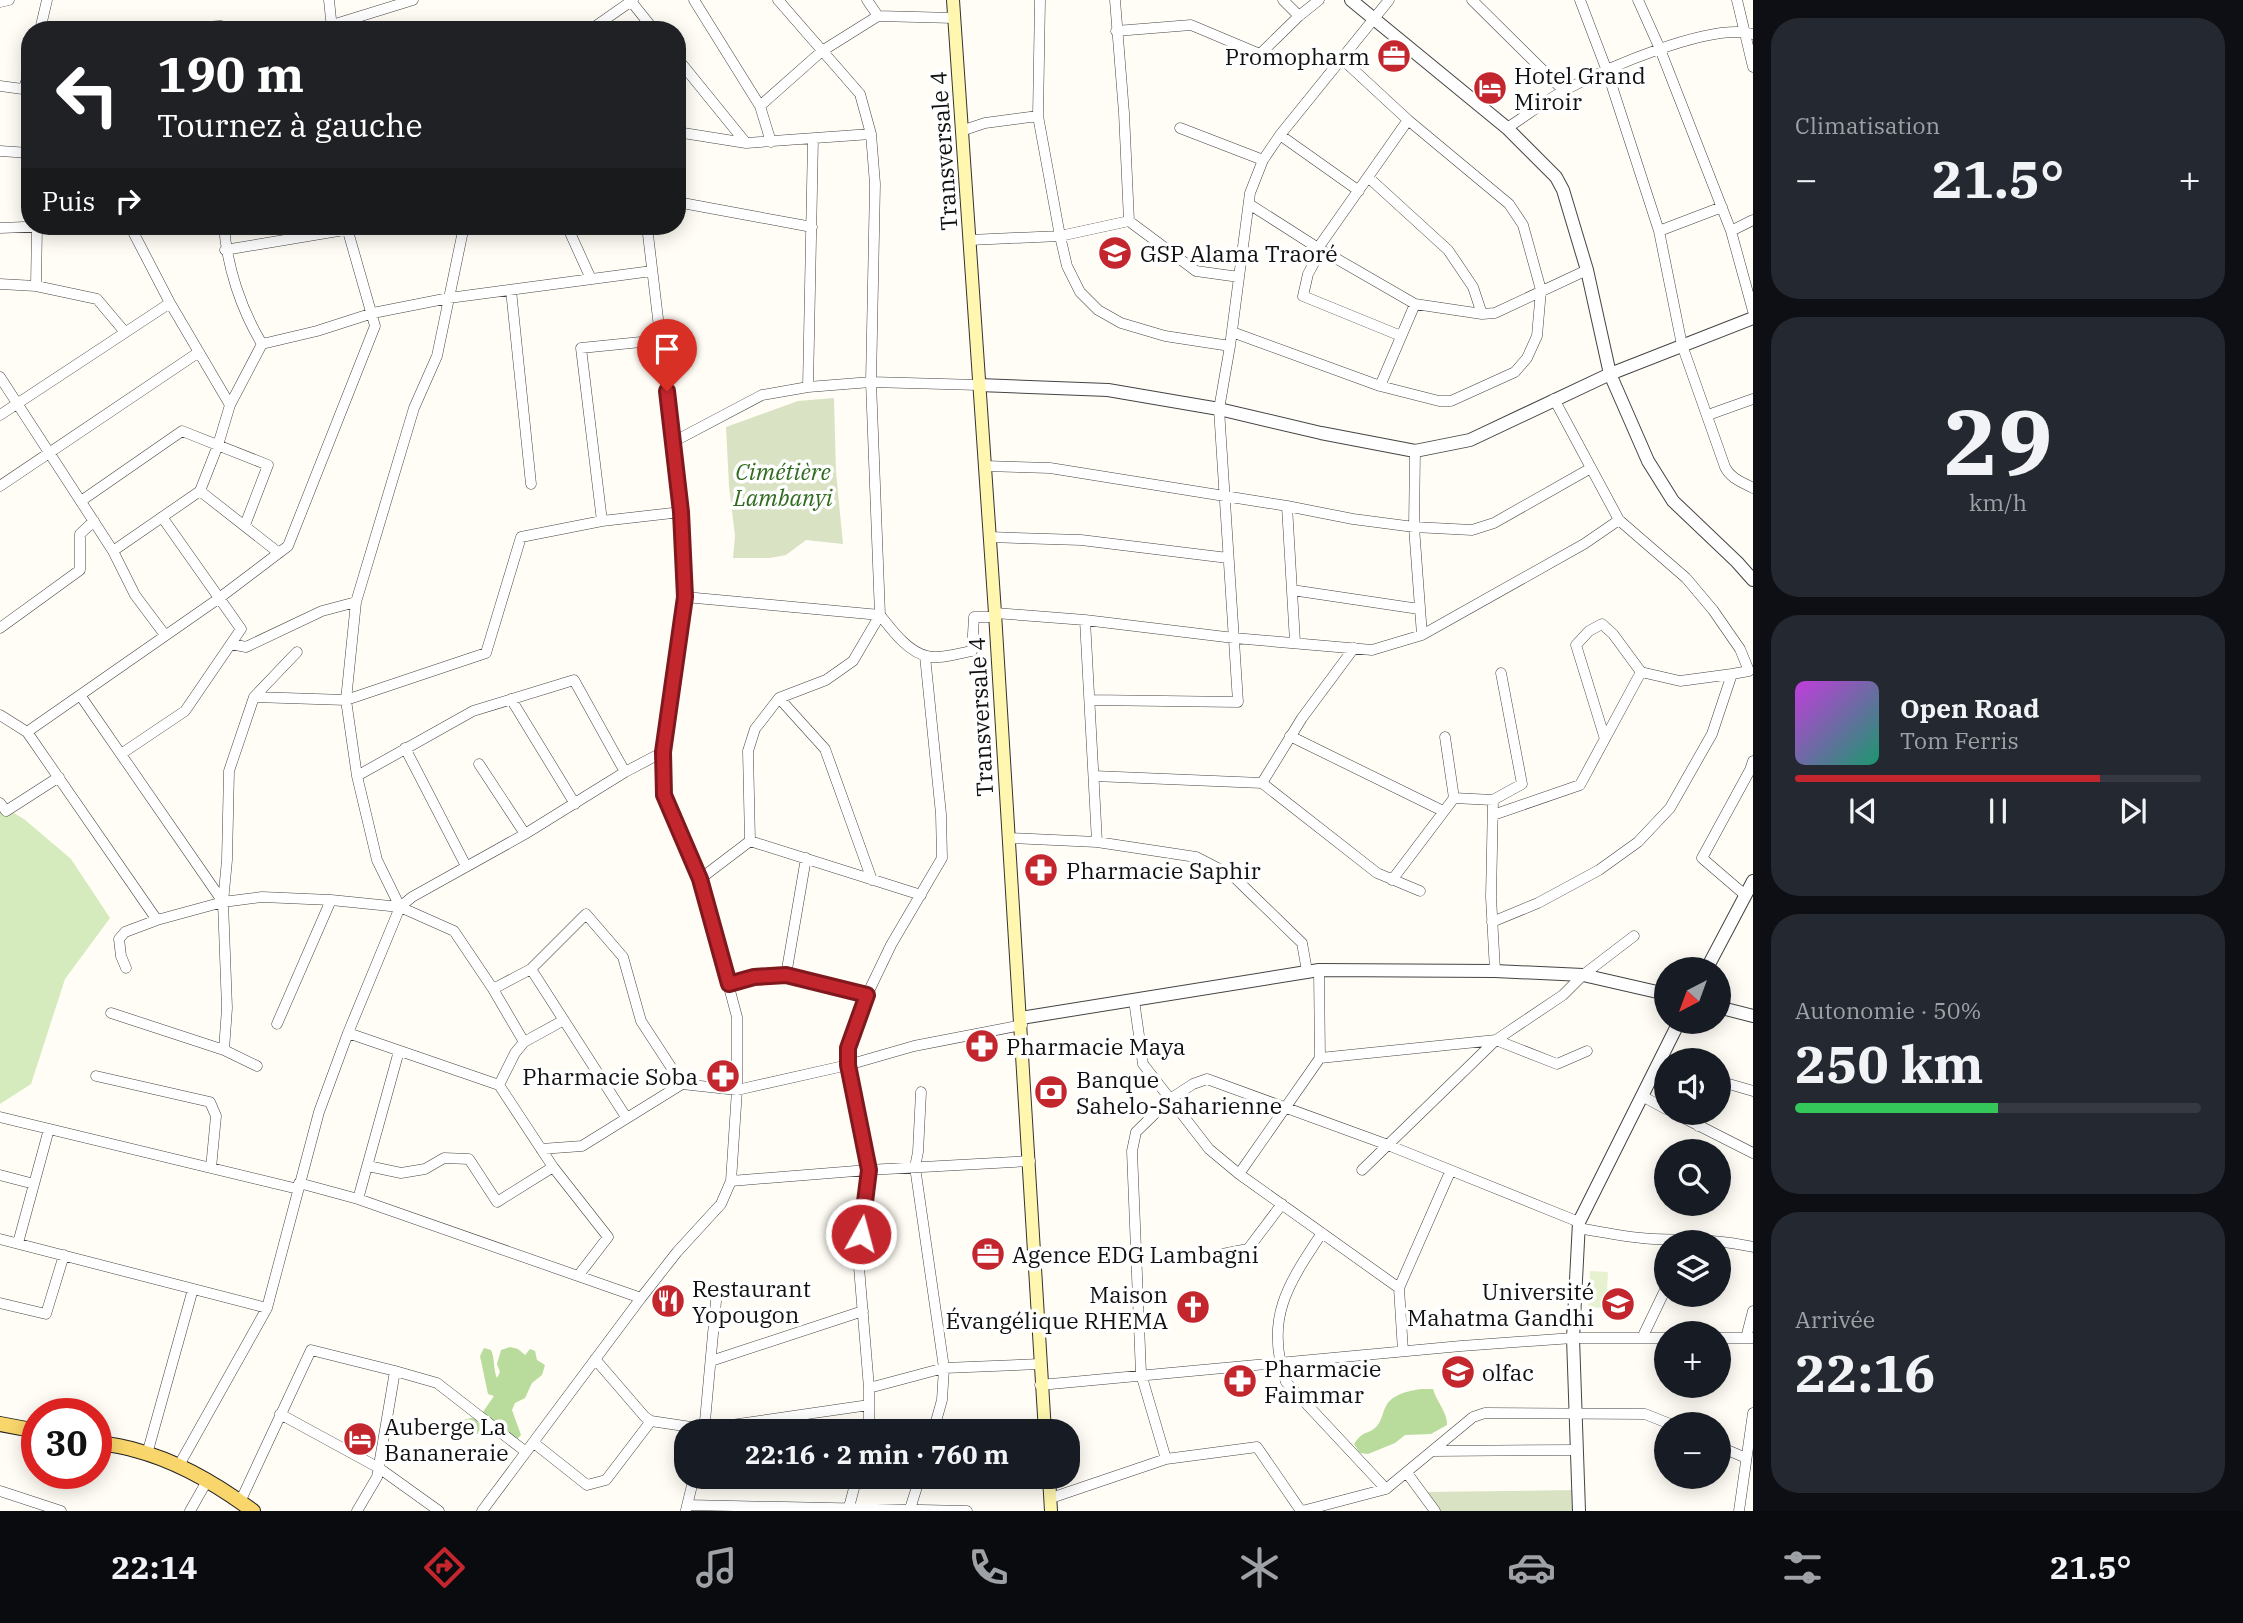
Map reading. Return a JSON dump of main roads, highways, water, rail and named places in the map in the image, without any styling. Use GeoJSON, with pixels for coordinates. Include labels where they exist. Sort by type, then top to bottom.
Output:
{"type":"FeatureCollection","features":[{"type":"Feature","properties":{"kind":"main road","name":"Transversale 4"},"geometry":{"type":"LineString","coordinates":[[953,0],[1030,1161],[1044,1419]]}},
{"type":"Feature","properties":{"kind":"main road"},"geometry":{"type":"LineString","coordinates":[[0,1423],[21,1428]]}},
{"type":"Feature","properties":{"kind":"main road"},"geometry":{"type":"LineString","coordinates":[[112,1446],[147,1454],[178,1466],[253,1511]]}},
{"type":"Feature","properties":{"kind":"place","name":"Promopharm"},"geometry":{"type":"Point","coordinates":[1394,56]}},
{"type":"Feature","properties":{"kind":"place","name":"Hotel Grand Miroir"},"geometry":{"type":"Point","coordinates":[1490,88]}},
{"type":"Feature","properties":{"kind":"place","name":"GSP Alama Traoré"},"geometry":{"type":"Point","coordinates":[1115,253]}},
{"type":"Feature","properties":{"kind":"place","name":"Pharmacie Saphir"},"geometry":{"type":"Point","coordinates":[1041,870]}},
{"type":"Feature","properties":{"kind":"place","name":"Pharmacie Maya"},"geometry":{"type":"Point","coordinates":[982,1046]}},
{"type":"Feature","properties":{"kind":"place","name":"Pharmacie Soba"},"geometry":{"type":"Point","coordinates":[723,1076]}},
{"type":"Feature","properties":{"kind":"place","name":"Banque Sahelo-Saharienne"},"geometry":{"type":"Point","coordinates":[1051,1092]}},
{"type":"Feature","properties":{"kind":"place","name":"Agence EDG Lambagni"},"geometry":{"type":"Point","coordinates":[988,1254]}},
{"type":"Feature","properties":{"kind":"place","name":"Restaurant Yopougon"},"geometry":{"type":"Point","coordinates":[668,1301]}},
{"type":"Feature","properties":{"kind":"place","name":"Université Mahatma Gandhi"},"geometry":{"type":"Point","coordinates":[1618,1304]}},
{"type":"Feature","properties":{"kind":"place","name":"Maison Évangélique RHEMA"},"geometry":{"type":"Point","coordinates":[1193,1307]}},
{"type":"Feature","properties":{"kind":"place","name":"olfac"},"geometry":{"type":"Point","coordinates":[1458,1372]}},
{"type":"Feature","properties":{"kind":"place","name":"Pharmacie Faimmar"},"geometry":{"type":"Point","coordinates":[1240,1381]}},
{"type":"Feature","properties":{"kind":"place","name":"Auberge La Bananeraie"},"geometry":{"type":"Point","coordinates":[360,1439]}},
{"type":"Feature","properties":{"kind":"park label","name":"Cimétière Lambanyi"},"geometry":{"type":"Point","coordinates":[783,484]}}]}
